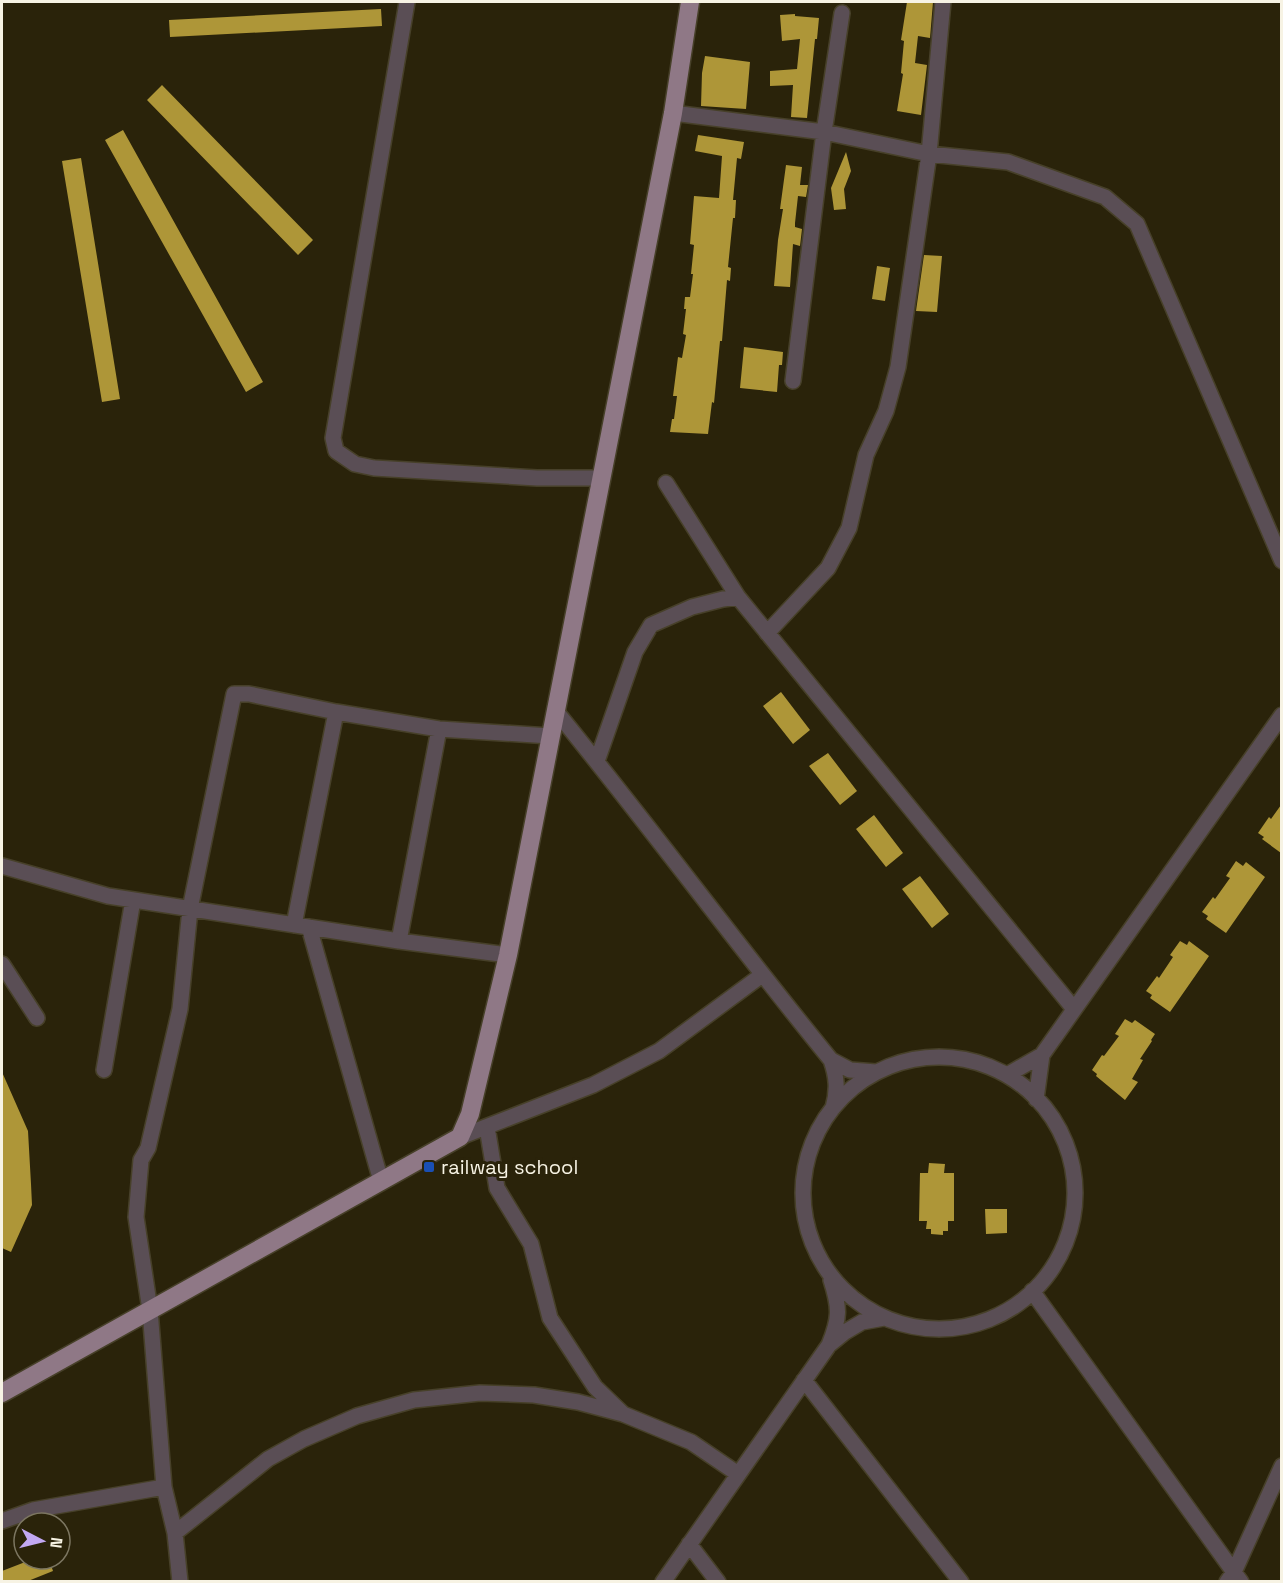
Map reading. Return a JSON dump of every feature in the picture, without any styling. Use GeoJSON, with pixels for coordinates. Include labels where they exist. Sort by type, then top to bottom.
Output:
{"type":"FeatureCollection","features":[{"type":"Feature","properties":{"kind":"main road"},"geometry":{"type":"LineString","coordinates":[[2,1393],[460,1137],[470,1114],[508,955],[673,113],[690,2]]}},
{"type":"Feature","properties":{"kind":"street"},"geometry":{"type":"LineString","coordinates":[[407,2],[333,438],[336,451],[355,464],[374,468],[537,478],[601,478]]}},
{"type":"Feature","properties":{"kind":"street"},"geometry":{"type":"LineString","coordinates":[[767,633],[828,568],[849,528],[866,455],[886,411],[898,367],[929,154],[943,2]]}},
{"type":"Feature","properties":{"kind":"street"},"geometry":{"type":"LineString","coordinates":[[794,381],[824,132],[842,13]]}},
{"type":"Feature","properties":{"kind":"street"},"geometry":{"type":"LineString","coordinates":[[673,113],[824,132],[929,154],[1008,162],[1105,197],[1137,224],[1281,561]]}},
{"type":"Feature","properties":{"kind":"street"},"geometry":{"type":"LineString","coordinates":[[666,483],[738,597],[1074,1009]]}},
{"type":"Feature","properties":{"kind":"street"},"geometry":{"type":"LineString","coordinates":[[597,761],[634,652],[651,625],[692,607],[723,598],[738,597]]}},
{"type":"Feature","properties":{"kind":"street"},"geometry":{"type":"LineString","coordinates":[[180,1581],[175,1533],[164,1487],[150,1310],[136,1217],[141,1160],[148,1148],[180,1009],[190,909],[234,694],[249,694],[336,712],[439,729],[550,736]]}},
{"type":"Feature","properties":{"kind":"street"},"geometry":{"type":"LineString","coordinates":[[555,710],[831,1060],[837,1084],[833,1108]]}},
{"type":"Feature","properties":{"kind":"street"},"geometry":{"type":"LineString","coordinates":[[336,712],[302,926],[381,1181]]}},
{"type":"Feature","properties":{"kind":"street"},"geometry":{"type":"LineString","coordinates":[[1007,1075],[1042,1055],[1281,715]]}},
{"type":"Feature","properties":{"kind":"street"},"geometry":{"type":"LineString","coordinates":[[399,941],[439,729]]}},
{"type":"Feature","properties":{"kind":"street"},"geometry":{"type":"LineString","coordinates":[[2,866],[108,896],[399,941],[508,955]]}},
{"type":"Feature","properties":{"kind":"street"},"geometry":{"type":"LineString","coordinates":[[104,1070],[133,900]]}},
{"type":"Feature","properties":{"kind":"street"},"geometry":{"type":"LineString","coordinates":[[2,964],[37,1018]]}},
{"type":"Feature","properties":{"kind":"street"},"geometry":{"type":"LineString","coordinates":[[460,1137],[593,1085],[659,1051],[762,975]]}},
{"type":"Feature","properties":{"kind":"street"},"geometry":{"type":"LineString","coordinates":[[1036,1099],[1042,1055]]}},
{"type":"Feature","properties":{"kind":"street"},"geometry":{"type":"LineString","coordinates":[[663,1581],[829,1345],[836,1326],[838,1301],[830,1274],[807,1225],[803,1190],[805,1172],[815,1138],[833,1108],[860,1082],[876,1072],[908,1060],[942,1057],[976,1062],[1007,1075],[1023,1086],[1048,1112],[1065,1143],[1070,1160],[1074,1196],[1072,1214],[1063,1248],[1049,1271],[1019,1303],[988,1320],[953,1328],[918,1327],[884,1318],[868,1309],[854,1299],[830,1274]]}},
{"type":"Feature","properties":{"kind":"street"},"geometry":{"type":"LineString","coordinates":[[831,1060],[850,1070],[876,1072]]}},
{"type":"Feature","properties":{"kind":"street"},"geometry":{"type":"LineString","coordinates":[[487,1127],[497,1188],[531,1244],[550,1318],[595,1387],[623,1414]]}},
{"type":"Feature","properties":{"kind":"street"},"geometry":{"type":"LineString","coordinates":[[1032,1291],[1234,1578]]}},
{"type":"Feature","properties":{"kind":"street"},"geometry":{"type":"LineString","coordinates":[[829,1345],[862,1322],[884,1318]]}},
{"type":"Feature","properties":{"kind":"street"},"geometry":{"type":"LineString","coordinates":[[804,1380],[961,1581]]}},
{"type":"Feature","properties":{"kind":"street"},"geometry":{"type":"LineString","coordinates":[[175,1533],[267,1459],[304,1439],[357,1416],[414,1400],[480,1393],[534,1395],[578,1402],[623,1414],[691,1442],[738,1474]]}},
{"type":"Feature","properties":{"kind":"street"},"geometry":{"type":"LineString","coordinates":[[1234,1578],[1281,1466]]}},
{"type":"Feature","properties":{"kind":"street"},"geometry":{"type":"LineString","coordinates":[[2,1521],[33,1510],[164,1487]]}},
{"type":"Feature","properties":{"kind":"street"},"geometry":{"type":"LineString","coordinates":[[1268,1498],[1281,1506]]}},
{"type":"Feature","properties":{"kind":"street"},"geometry":{"type":"LineString","coordinates":[[689,1544],[718,1581]]}},
{"type":"Feature","properties":{"kind":"building"},"geometry":{"type":"Polygon","coordinates":[[[907,2],[933,2],[930,38],[918,36],[915,63],[927,65],[921,115],[897,111],[903,74],[901,73],[904,41],[901,40],[907,2]]]}},
{"type":"Feature","properties":{"kind":"building"},"geometry":{"type":"Polygon","coordinates":[[[381,9],[382,26],[170,37],[169,20],[381,9]]]}},
{"type":"Feature","properties":{"kind":"building"},"geometry":{"type":"Polygon","coordinates":[[[795,14],[795,16],[819,18],[807,118],[791,117],[793,85],[770,86],[770,71],[797,69],[800,39],[782,41],[780,15],[795,14]]]}},
{"type":"Feature","properties":{"kind":"building"},"geometry":{"type":"Polygon","coordinates":[[[705,56],[750,62],[746,109],[701,106],[705,56]]]}},
{"type":"Feature","properties":{"kind":"building"},"geometry":{"type":"Polygon","coordinates":[[[162,85],[313,240],[298,255],[147,100],[162,85]]]}},
{"type":"Feature","properties":{"kind":"building"},"geometry":{"type":"Polygon","coordinates":[[[123,130],[263,382],[246,392],[105,140],[123,130]]]}},
{"type":"Feature","properties":{"kind":"building"},"geometry":{"type":"Polygon","coordinates":[[[698,135],[744,142],[741,159],[737,158],[733,200],[736,200],[735,218],[733,218],[728,267],[731,268],[730,281],[727,280],[722,341],[720,341],[714,403],[712,402],[708,434],[670,432],[677,396],[673,396],[678,357],[682,358],[686,335],[683,334],[685,297],[690,297],[693,274],[691,274],[694,245],[690,244],[694,196],[719,198],[722,156],[695,151],[698,135]]]}},
{"type":"Feature","properties":{"kind":"building"},"geometry":{"type":"Polygon","coordinates":[[[846,152],[851,171],[844,189],[846,209],[834,210],[831,188],[846,152]]]}},
{"type":"Feature","properties":{"kind":"building"},"geometry":{"type":"Polygon","coordinates":[[[81,158],[120,399],[102,402],[62,161],[81,158]]]}},
{"type":"Feature","properties":{"kind":"building"},"geometry":{"type":"Polygon","coordinates":[[[786,165],[802,167],[800,185],[808,185],[806,197],[798,196],[795,227],[802,229],[800,246],[793,244],[790,287],[774,286],[786,165]]]}},
{"type":"Feature","properties":{"kind":"building"},"geometry":{"type":"Polygon","coordinates":[[[924,255],[942,256],[937,312],[916,311],[924,255]]]}},
{"type":"Feature","properties":{"kind":"building"},"geometry":{"type":"Polygon","coordinates":[[[877,266],[890,268],[885,301],[872,299],[877,266]]]}},
{"type":"Feature","properties":{"kind":"building"},"geometry":{"type":"Polygon","coordinates":[[[744,347],[783,352],[782,365],[779,365],[777,392],[740,388],[744,347]]]}},
{"type":"Feature","properties":{"kind":"building"},"geometry":{"type":"Polygon","coordinates":[[[781,692],[810,730],[793,744],[763,706],[781,692]]]}},
{"type":"Feature","properties":{"kind":"building"},"geometry":{"type":"Polygon","coordinates":[[[828,753],[857,791],[840,805],[809,766],[828,753]]]}},
{"type":"Feature","properties":{"kind":"building"},"geometry":{"type":"Polygon","coordinates":[[[1281,805],[1281,853],[1262,839],[1264,837],[1258,833],[1281,805]]]}},
{"type":"Feature","properties":{"kind":"building"},"geometry":{"type":"Polygon","coordinates":[[[874,815],[903,853],[886,867],[856,829],[874,815]]]}},
{"type":"Feature","properties":{"kind":"building"},"geometry":{"type":"Polygon","coordinates":[[[1236,861],[1243,866],[1246,862],[1265,877],[1226,933],[1206,919],[1208,916],[1202,912],[1230,878],[1226,876],[1236,861]]]}},
{"type":"Feature","properties":{"kind":"building"},"geometry":{"type":"Polygon","coordinates":[[[920,876],[949,914],[932,928],[902,889],[920,876]]]}},
{"type":"Feature","properties":{"kind":"building"},"geometry":{"type":"Polygon","coordinates":[[[1180,941],[1187,945],[1189,941],[1209,956],[1170,1012],[1150,998],[1152,995],[1146,991],[1157,976],[1159,978],[1173,957],[1170,955],[1180,941]]]}},
{"type":"Feature","properties":{"kind":"building"},"geometry":{"type":"Polygon","coordinates":[[[1125,1019],[1132,1023],[1135,1020],[1155,1034],[1140,1059],[1143,1060],[1132,1079],[1138,1082],[1125,1100],[1092,1070],[1119,1036],[1115,1034],[1125,1019]]]}},
{"type":"Feature","properties":{"kind":"building"},"geometry":{"type":"Polygon","coordinates":[[[2,1072],[28,1131],[31,1184],[32,1205],[11,1252],[2,1248],[2,1072]]]}},
{"type":"Feature","properties":{"kind":"building"},"geometry":{"type":"Polygon","coordinates":[[[929,1163],[945,1164],[944,1173],[954,1173],[954,1221],[948,1221],[948,1231],[943,1231],[943,1235],[931,1234],[931,1229],[926,1229],[927,1221],[919,1221],[920,1173],[928,1173],[929,1163]]]}},
{"type":"Feature","properties":{"kind":"building"},"geometry":{"type":"Polygon","coordinates":[[[985,1209],[1007,1209],[1007,1233],[986,1234],[985,1209]]]}},
{"type":"Feature","properties":{"kind":"building"},"geometry":{"type":"Polygon","coordinates":[[[12,1567],[12,1571],[53,1571],[28,1581],[2,1581],[2,1571],[12,1567]]]}},
{"type":"Feature","properties":{"kind":"place","name":"railway school"},"geometry":{"type":"Point","coordinates":[429,1167]}}]}
